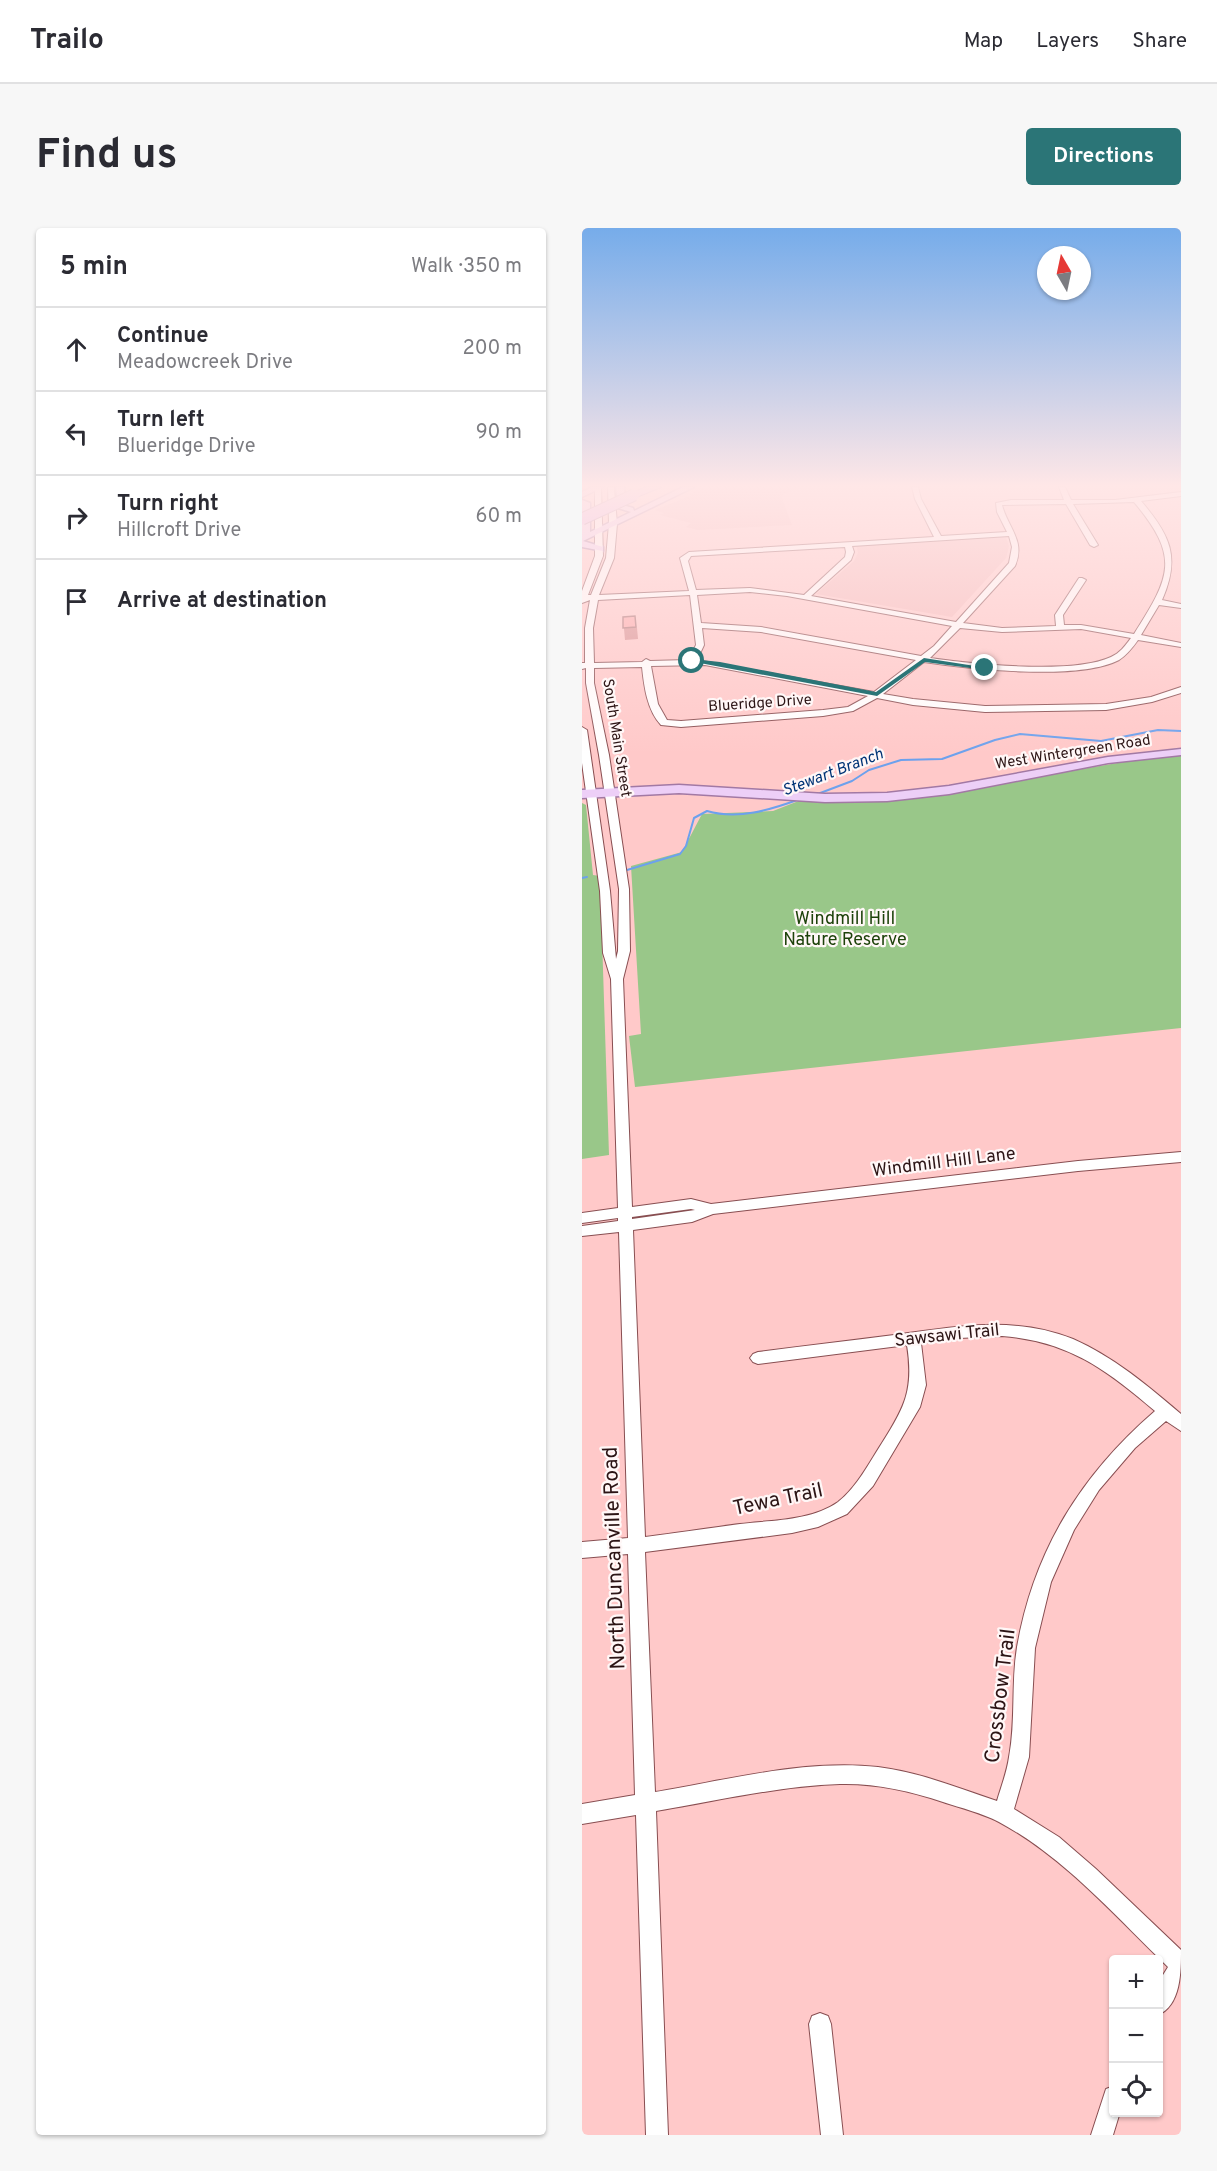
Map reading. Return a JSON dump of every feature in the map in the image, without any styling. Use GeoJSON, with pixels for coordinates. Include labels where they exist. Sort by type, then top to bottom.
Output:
{"type":"FeatureCollection","features":[{"type":"Feature","properties":{"kind":"main road","name":"West Wintergreen Road"},"geometry":{"type":"LineString","coordinates":[[781,793],[833,798],[887,797],[949,790],[1108,760],[1181,752]]}},
{"type":"Feature","properties":{"kind":"main road","name":"West Wintergreen Road"},"geometry":{"type":"LineString","coordinates":[[586,790],[609,788],[781,793],[865,792],[970,785]]}},
{"type":"Feature","properties":{"kind":"street"},"geometry":{"type":"LineString","coordinates":[[591,576],[582,600],[750,590],[806,597],[957,625],[1002,630],[1081,627],[1181,645]]}},
{"type":"Feature","properties":{"kind":"street","name":"South Main Street"},"geometry":{"type":"LineString","coordinates":[[603,576],[586,628],[586,666],[593,715],[603,751],[624,889]]}},
{"type":"Feature","properties":{"kind":"street"},"geometry":{"type":"LineString","coordinates":[[687,576],[693,592],[700,648],[692,661]]}},
{"type":"Feature","properties":{"kind":"street"},"geometry":{"type":"LineString","coordinates":[[806,597],[829,576]]}},
{"type":"Feature","properties":{"kind":"street","name":"Blueridge Drive"},"geometry":{"type":"LineString","coordinates":[[646,662],[647,677],[658,717],[664,723],[850,709],[877,694],[924,660],[1001,576]]}},
{"type":"Feature","properties":{"kind":"street"},"geometry":{"type":"LineString","coordinates":[[698,626],[737,625],[924,660],[1007,669],[1082,666],[1117,658],[1128,649],[1168,585],[1169,576]]}},
{"type":"Feature","properties":{"kind":"street"},"geometry":{"type":"LineString","coordinates":[[1060,627],[1059,615],[1082,580]]}},
{"type":"Feature","properties":{"kind":"street"},"geometry":{"type":"LineString","coordinates":[[1157,602],[1181,606]]}},
{"type":"Feature","properties":{"kind":"street"},"geometry":{"type":"LineString","coordinates":[[586,666],[692,661],[727,665],[913,702],[969,708],[1039,710],[1106,707],[1146,700],[1181,690]]}},
{"type":"Feature","properties":{"kind":"street"},"geometry":{"type":"LineString","coordinates":[[582,733],[592,741],[594,750],[603,751]]}},
{"type":"Feature","properties":{"kind":"street","name":"South Main Street"},"geometry":{"type":"LineString","coordinates":[[582,733],[586,790],[604,891]]}},
{"type":"Feature","properties":{"kind":"street"},"geometry":{"type":"LineString","coordinates":[[604,891],[624,889]]}},
{"type":"Feature","properties":{"kind":"street","name":"North Duncanville Road"},"geometry":{"type":"LineString","coordinates":[[617,980],[624,951],[624,889]]}},
{"type":"Feature","properties":{"kind":"street","name":"North Duncanville Road"},"geometry":{"type":"LineString","coordinates":[[604,891],[609,953],[617,980],[657,2135]]}},
{"type":"Feature","properties":{"kind":"street","name":"Windmill Hill Lane"},"geometry":{"type":"LineString","coordinates":[[582,1218],[692,1217],[711,1209],[1078,1166],[1181,1157]]}},
{"type":"Feature","properties":{"kind":"street","name":"Windmill Hill Lane"},"geometry":{"type":"LineString","coordinates":[[582,1232],[625,1219]]}},
{"type":"Feature","properties":{"kind":"street","name":"Sawsawi Trail"},"geometry":{"type":"LineString","coordinates":[[758,1358],[984,1329],[1023,1330],[1064,1342],[1087,1353],[1140,1387],[1181,1424]]}},
{"type":"Feature","properties":{"kind":"street","name":"Tewa Trail"},"geometry":{"type":"LineString","coordinates":[[588,1550],[637,1546],[780,1527],[811,1521],[843,1508],[867,1480],[906,1421],[918,1394],[918,1368],[913,1338]]}},
{"type":"Feature","properties":{"kind":"street","name":"Crossbow Trail"},"geometry":{"type":"LineString","coordinates":[[1003,1813],[1018,1756],[1026,1648],[1042,1582],[1068,1525],[1093,1485],[1129,1443],[1166,1411]]}},
{"type":"Feature","properties":{"kind":"street"},"geometry":{"type":"LineString","coordinates":[[582,1814],[808,1776],[843,1774],[880,1777],[925,1786],[1003,1813],[1052,1844],[1089,1876],[1181,1965],[1163,1996]]}},
{"type":"Feature","properties":{"kind":"street"},"geometry":{"type":"LineString","coordinates":[[820,2024],[832,2135]]}},
{"type":"Feature","properties":{"kind":"street"},"geometry":{"type":"LineString","coordinates":[[1102,2135],[1109,2111]]}},
{"type":"Feature","properties":{"kind":"shaded area"},"geometry":{"type":"Polygon","coordinates":[[[837,576],[990,576],[952,617],[816,594],[837,576]]]}},
{"type":"Feature","properties":{"kind":"green space","name":"Windmill Hill Nature Reserve"},"geometry":{"type":"Polygon","coordinates":[[[1181,755],[1181,1028],[635,1087],[629,1036],[641,1034],[631,866],[682,852],[702,814],[773,811],[814,795],[940,793],[1147,758],[1181,755]]]}},
{"type":"Feature","properties":{"kind":"green space"},"geometry":{"type":"Polygon","coordinates":[[[582,803],[586,805],[593,875],[600,876],[609,1155],[582,1159],[582,803]]]}},
{"type":"Feature","properties":{"kind":"building"},"geometry":{"type":"Polygon","coordinates":[[[635,616],[636,627],[623,628],[623,617],[635,616]]]}},
{"type":"Feature","properties":{"kind":"waterway","name":"Stewart Branch"},"geometry":{"type":"LineString","coordinates":[[815,795],[852,781],[869,770],[901,760],[942,759],[995,740],[1020,734],[1101,741],[1158,730],[1181,731]]}},
{"type":"Feature","properties":{"kind":"waterway","name":"Stewart Branch"},"geometry":{"type":"LineString","coordinates":[[627,870],[680,854],[686,846],[694,818],[707,811],[719,814],[742,814],[766,810],[800,799]]}},
{"type":"Feature","properties":{"kind":"waterway","name":"Stewart Branch"},"geometry":{"type":"LineString","coordinates":[[582,878],[587,877]]}},
{"type":"Feature","properties":{"kind":"route"},"geometry":{"type":"LineString","coordinates":[[692,661],[720,664],[877,694],[924,660],[985,668]]}}]}
